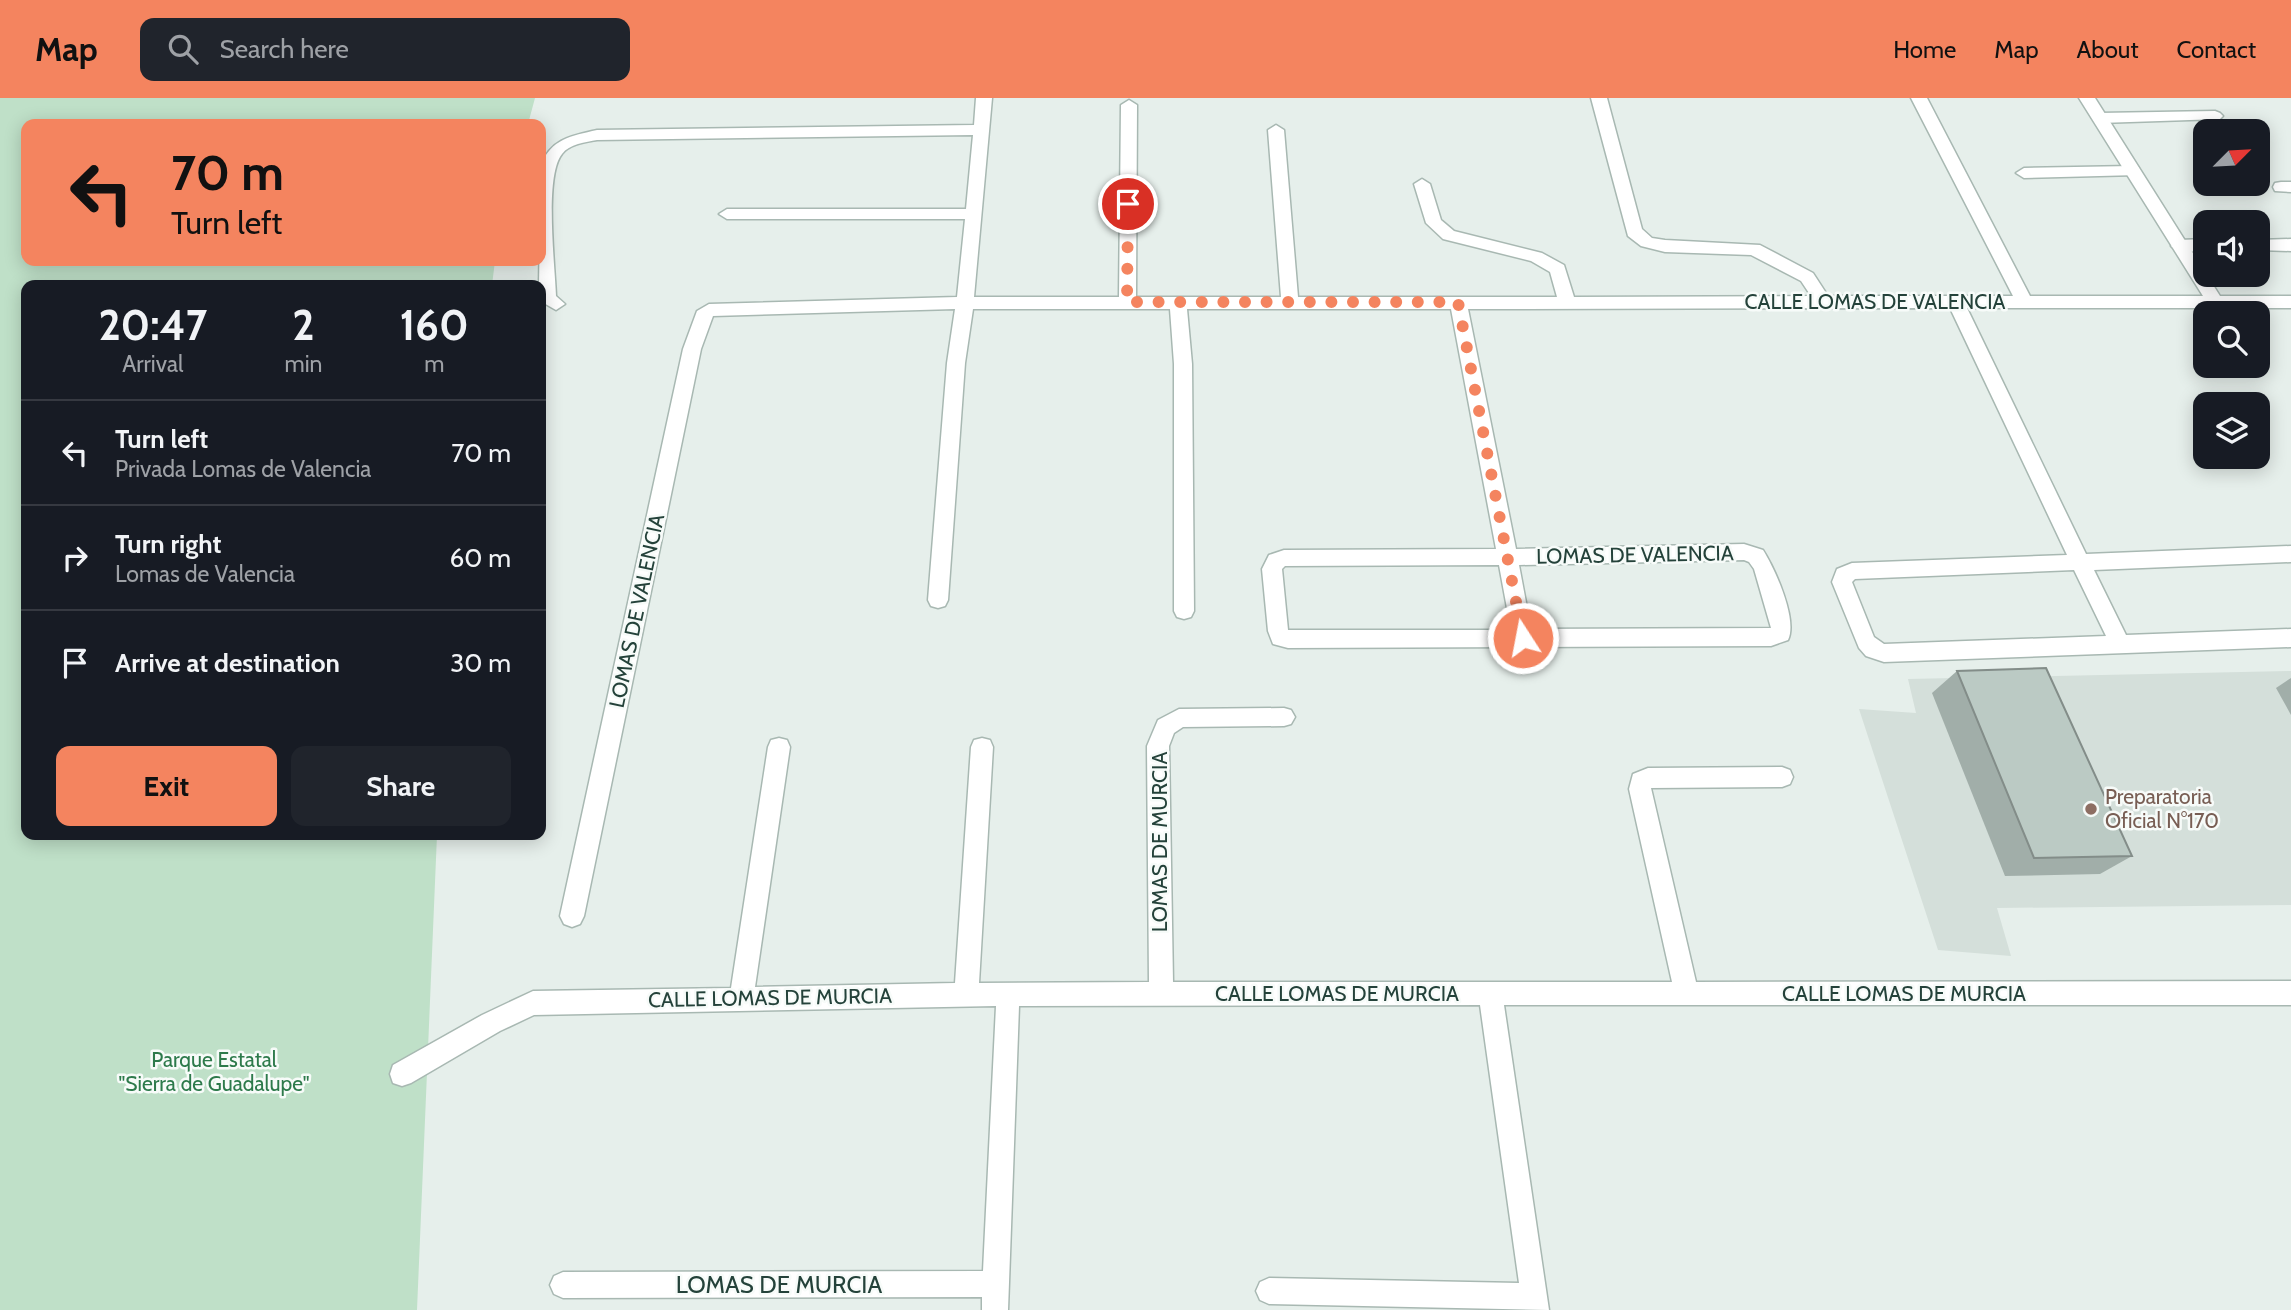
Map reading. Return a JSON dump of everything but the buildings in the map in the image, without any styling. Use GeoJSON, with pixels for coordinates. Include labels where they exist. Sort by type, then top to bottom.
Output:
{"type":"FeatureCollection","features":[{"type":"Feature","properties":{"kind":"street"},"geometry":{"type":"LineString","coordinates":[[938,600],[956,363],[965,303],[984,98]]}},
{"type":"Feature","properties":{"kind":"street"},"geometry":{"type":"LineString","coordinates":[[1599,98],[1634,232],[1647,242],[1665,246],[1754,250],[1807,277],[1825,304]]}},
{"type":"Feature","properties":{"kind":"street"},"geometry":{"type":"LineString","coordinates":[[1919,98],[2024,301]]}},
{"type":"Feature","properties":{"kind":"street"},"geometry":{"type":"LineString","coordinates":[[2087,98],[2214,301]]}},
{"type":"Feature","properties":{"kind":"street"},"geometry":{"type":"LineString","coordinates":[[1127,302],[1129,105]]}},
{"type":"Feature","properties":{"kind":"street"},"geometry":{"type":"LineString","coordinates":[[2100,118],[2215,116]]}},
{"type":"Feature","properties":{"kind":"street"},"geometry":{"type":"LineString","coordinates":[[546,173],[555,151],[576,140],[611,135],[981,130]]}},
{"type":"Feature","properties":{"kind":"street"},"geometry":{"type":"LineString","coordinates":[[1276,130],[1290,302]]}},
{"type":"Feature","properties":{"kind":"street"},"geometry":{"type":"LineString","coordinates":[[2024,173],[2132,171]]}},
{"type":"Feature","properties":{"kind":"street"},"geometry":{"type":"LineString","coordinates":[[1422,184],[1434,223],[1448,235],[1536,257],[1558,269],[1567,302]]}},
{"type":"Feature","properties":{"kind":"street"},"geometry":{"type":"LineString","coordinates":[[727,214],[972,214]]}},
{"type":"Feature","properties":{"kind":"street"},"geometry":{"type":"LineString","coordinates":[[546,216],[548,298],[556,304]]}},
{"type":"Feature","properties":{"kind":"street"},"geometry":{"type":"LineString","coordinates":[[2179,246],[2193,245]]}},
{"type":"Feature","properties":{"kind":"street"},"geometry":{"type":"LineString","coordinates":[[2270,245],[2291,245]]}},
{"type":"Feature","properties":{"kind":"street","name":"CALLE LOMAS DE VALENCIA"},"geometry":{"type":"LineString","coordinates":[[709,310],[965,303],[1127,302],[2193,302]]}},
{"type":"Feature","properties":{"kind":"street","name":"LOMAS DE VALENCIA"},"geometry":{"type":"LineString","coordinates":[[1458,302],[1523,638]]}},
{"type":"Feature","properties":{"kind":"street","name":"CALLE LOMAS DE VALENCIA"},"geometry":{"type":"LineString","coordinates":[[2270,302],[2291,302]]}},
{"type":"Feature","properties":{"kind":"street"},"geometry":{"type":"LineString","coordinates":[[1178,303],[1183,364],[1184,611]]}},
{"type":"Feature","properties":{"kind":"street"},"geometry":{"type":"LineString","coordinates":[[1956,303],[2120,645]]}},
{"type":"Feature","properties":{"kind":"street","name":"LOMAS DE VALENCIA"},"geometry":{"type":"LineString","coordinates":[[572,916],[692,349],[703,315],[709,310]]}},
{"type":"Feature","properties":{"kind":"street","name":"LOMAS DE VALENCIA"},"geometry":{"type":"LineString","coordinates":[[1744,552],[1756,556],[1763,567],[1782,624],[1782,634],[1772,637],[1280,638],[1272,569],[1276,561],[1284,558],[1507,557],[1744,552]]}},
{"type":"Feature","properties":{"kind":"street"},"geometry":{"type":"LineString","coordinates":[[2291,554],[1852,571],[1844,575],[1842,582],[1866,642],[1873,650],[1884,653],[2291,638]]}},
{"type":"Feature","properties":{"kind":"street","name":"LOMAS DE MURCIA"},"geometry":{"type":"LineString","coordinates":[[1161,994],[1158,746],[1166,727],[1179,718],[1284,717]]}},
{"type":"Feature","properties":{"kind":"street"},"geometry":{"type":"LineString","coordinates":[[741,998],[779,747]]}},
{"type":"Feature","properties":{"kind":"street"},"geometry":{"type":"LineString","coordinates":[[966,995],[982,747]]}},
{"type":"Feature","properties":{"kind":"street"},"geometry":{"type":"LineString","coordinates":[[1686,995],[1640,789],[1641,781],[1648,778],[1782,777]]}},
{"type":"Feature","properties":{"kind":"street"},"geometry":{"type":"LineString","coordinates":[[1269,1291],[1535,1303],[1490,993]]}},
{"type":"Feature","properties":{"kind":"street","name":"CALLE LOMAS DE MURCIA"},"geometry":{"type":"LineString","coordinates":[[402,1074],[491,1023],[533,1003],[1008,994],[2291,993]]}},
{"type":"Feature","properties":{"kind":"street","name":"LOMAS DE MURCIA"},"geometry":{"type":"LineString","coordinates":[[563,1285],[995,1297],[1008,994]]}},
{"type":"Feature","properties":{"kind":"shaded area","name":"Preparatoria Oficial N°170"},"geometry":{"type":"Polygon","coordinates":[[[2291,671],[2291,905],[1997,908],[2011,956],[1938,950],[1859,709],[1916,713],[1908,679],[2291,671]]]}},
{"type":"Feature","properties":{"kind":"green space","name":"Parque Estatal \"Sierra de Guadalupe\""},"geometry":{"type":"Polygon","coordinates":[[[0,98],[535,98],[529,119],[21,119],[21,266],[494,266],[493,280],[21,280],[21,840],[437,840],[417,1310],[0,1310],[0,98]]]}},
{"type":"Feature","properties":{"kind":"place","name":"Preparatoria Oficial N°170"},"geometry":{"type":"Point","coordinates":[2091,809]}},
{"type":"Feature","properties":{"kind":"route"},"geometry":{"type":"LineString","coordinates":[[1128,204],[1127,302],[1458,302],[1523,638]]}}]}
